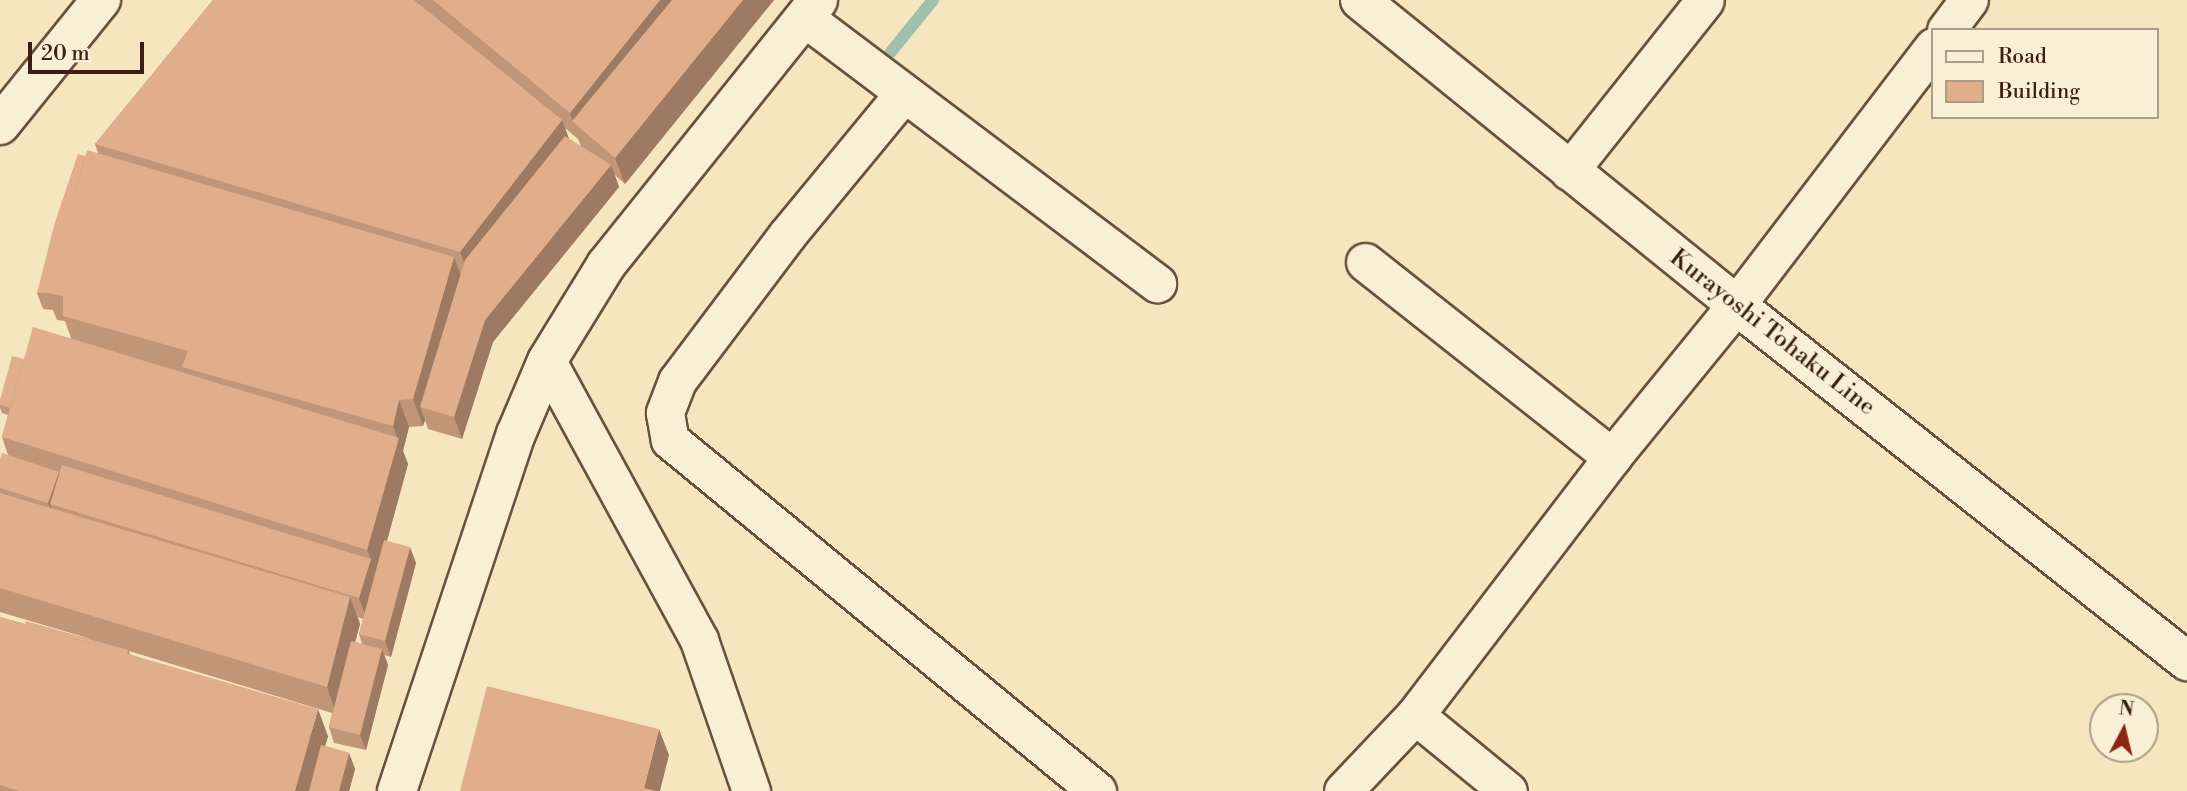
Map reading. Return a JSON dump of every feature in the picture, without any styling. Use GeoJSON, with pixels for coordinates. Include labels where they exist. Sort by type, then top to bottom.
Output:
{"type":"FeatureCollection","features":[{"type":"Feature","properties":{"kind":"main road"},"geometry":{"type":"LineString","coordinates":[[0,125],[101,0]]}},
{"type":"Feature","properties":{"kind":"main road","name":"Kurayoshi Tohaku Line"},"geometry":{"type":"LineString","coordinates":[[1360,0],[1736,305],[2187,661]]}},
{"type":"Feature","properties":{"kind":"main road"},"geometry":{"type":"LineString","coordinates":[[397,791],[516,434],[547,361],[606,265],[812,9]]}},
{"type":"Feature","properties":{"kind":"street"},"geometry":{"type":"LineString","coordinates":[[1569,171],[1705,0]]}},
{"type":"Feature","properties":{"kind":"street"},"geometry":{"type":"LineString","coordinates":[[1948,28],[1969,0]]}},
{"type":"Feature","properties":{"kind":"street"},"geometry":{"type":"LineString","coordinates":[[812,9],[904,93],[1157,283]]}},
{"type":"Feature","properties":{"kind":"street"},"geometry":{"type":"LineString","coordinates":[[1343,791],[1415,715],[1612,457],[1736,305],[1932,48]]}},
{"type":"Feature","properties":{"kind":"street"},"geometry":{"type":"LineString","coordinates":[[904,93],[787,235],[677,380],[665,413],[670,440],[1097,791]]}},
{"type":"Feature","properties":{"kind":"street"},"geometry":{"type":"LineString","coordinates":[[1365,262],[1612,457]]}},
{"type":"Feature","properties":{"kind":"street"},"geometry":{"type":"LineString","coordinates":[[547,361],[699,640],[751,791]]}},
{"type":"Feature","properties":{"kind":"street"},"geometry":{"type":"LineString","coordinates":[[1415,715],[1508,791]]}},
{"type":"Feature","properties":{"kind":"building"},"geometry":{"type":"Polygon","coordinates":[[[213,0],[414,0],[562,120],[460,252],[95,144],[213,0]]]}},
{"type":"Feature","properties":{"kind":"building"},"geometry":{"type":"Polygon","coordinates":[[[433,0],[660,0],[570,113],[433,0]]]}},
{"type":"Feature","properties":{"kind":"building"},"geometry":{"type":"Polygon","coordinates":[[[672,0],[743,0],[615,158],[572,121],[672,0]]]}},
{"type":"Feature","properties":{"kind":"building"},"geometry":{"type":"Polygon","coordinates":[[[565,136],[611,165],[485,320],[454,417],[420,407],[465,260],[565,136]]]}},
{"type":"Feature","properties":{"kind":"building"},"geometry":{"type":"Polygon","coordinates":[[[87,150],[454,257],[413,399],[399,400],[393,426],[182,367],[188,351],[63,316],[63,296],[47,293],[87,150]]]}},
{"type":"Feature","properties":{"kind":"building"},"geometry":{"type":"Polygon","coordinates":[[[78,154],[85,156],[48,293],[37,293],[55,222],[78,154]]]}},
{"type":"Feature","properties":{"kind":"building"},"geometry":{"type":"Polygon","coordinates":[[[33,327],[399,438],[367,550],[2,437],[33,327]]]}},
{"type":"Feature","properties":{"kind":"building"},"geometry":{"type":"Polygon","coordinates":[[[12,356],[24,359],[10,408],[0,405],[0,400],[12,356]]]}},
{"type":"Feature","properties":{"kind":"building"},"geometry":{"type":"Polygon","coordinates":[[[2,453],[59,472],[48,503],[0,488],[2,453]]]}},
{"type":"Feature","properties":{"kind":"building"},"geometry":{"type":"Polygon","coordinates":[[[62,465],[371,559],[359,598],[50,504],[62,465]]]}},
{"type":"Feature","properties":{"kind":"building"},"geometry":{"type":"Polygon","coordinates":[[[0,493],[350,597],[327,687],[0,588],[0,493]]]}},
{"type":"Feature","properties":{"kind":"building"},"geometry":{"type":"Polygon","coordinates":[[[384,540],[410,547],[385,641],[359,634],[384,540]]]}},
{"type":"Feature","properties":{"kind":"building"},"geometry":{"type":"Polygon","coordinates":[[[0,617],[318,709],[295,791],[19,791],[0,785],[0,617]]]}},
{"type":"Feature","properties":{"kind":"building"},"geometry":{"type":"Polygon","coordinates":[[[26,621],[128,650],[127,654],[25,624],[26,621]]]}},
{"type":"Feature","properties":{"kind":"building"},"geometry":{"type":"Polygon","coordinates":[[[351,641],[382,649],[360,735],[329,727],[351,641]]]}},
{"type":"Feature","properties":{"kind":"building"},"geometry":{"type":"Polygon","coordinates":[[[487,686],[659,729],[644,788],[656,791],[460,791],[487,686]]]}},
{"type":"Feature","properties":{"kind":"building"},"geometry":{"type":"Polygon","coordinates":[[[321,745],[349,753],[339,791],[309,791],[321,745]]]}},
{"type":"Feature","properties":{"kind":"waterway"},"geometry":{"type":"LineString","coordinates":[[890,53],[933,0]]}}]}
